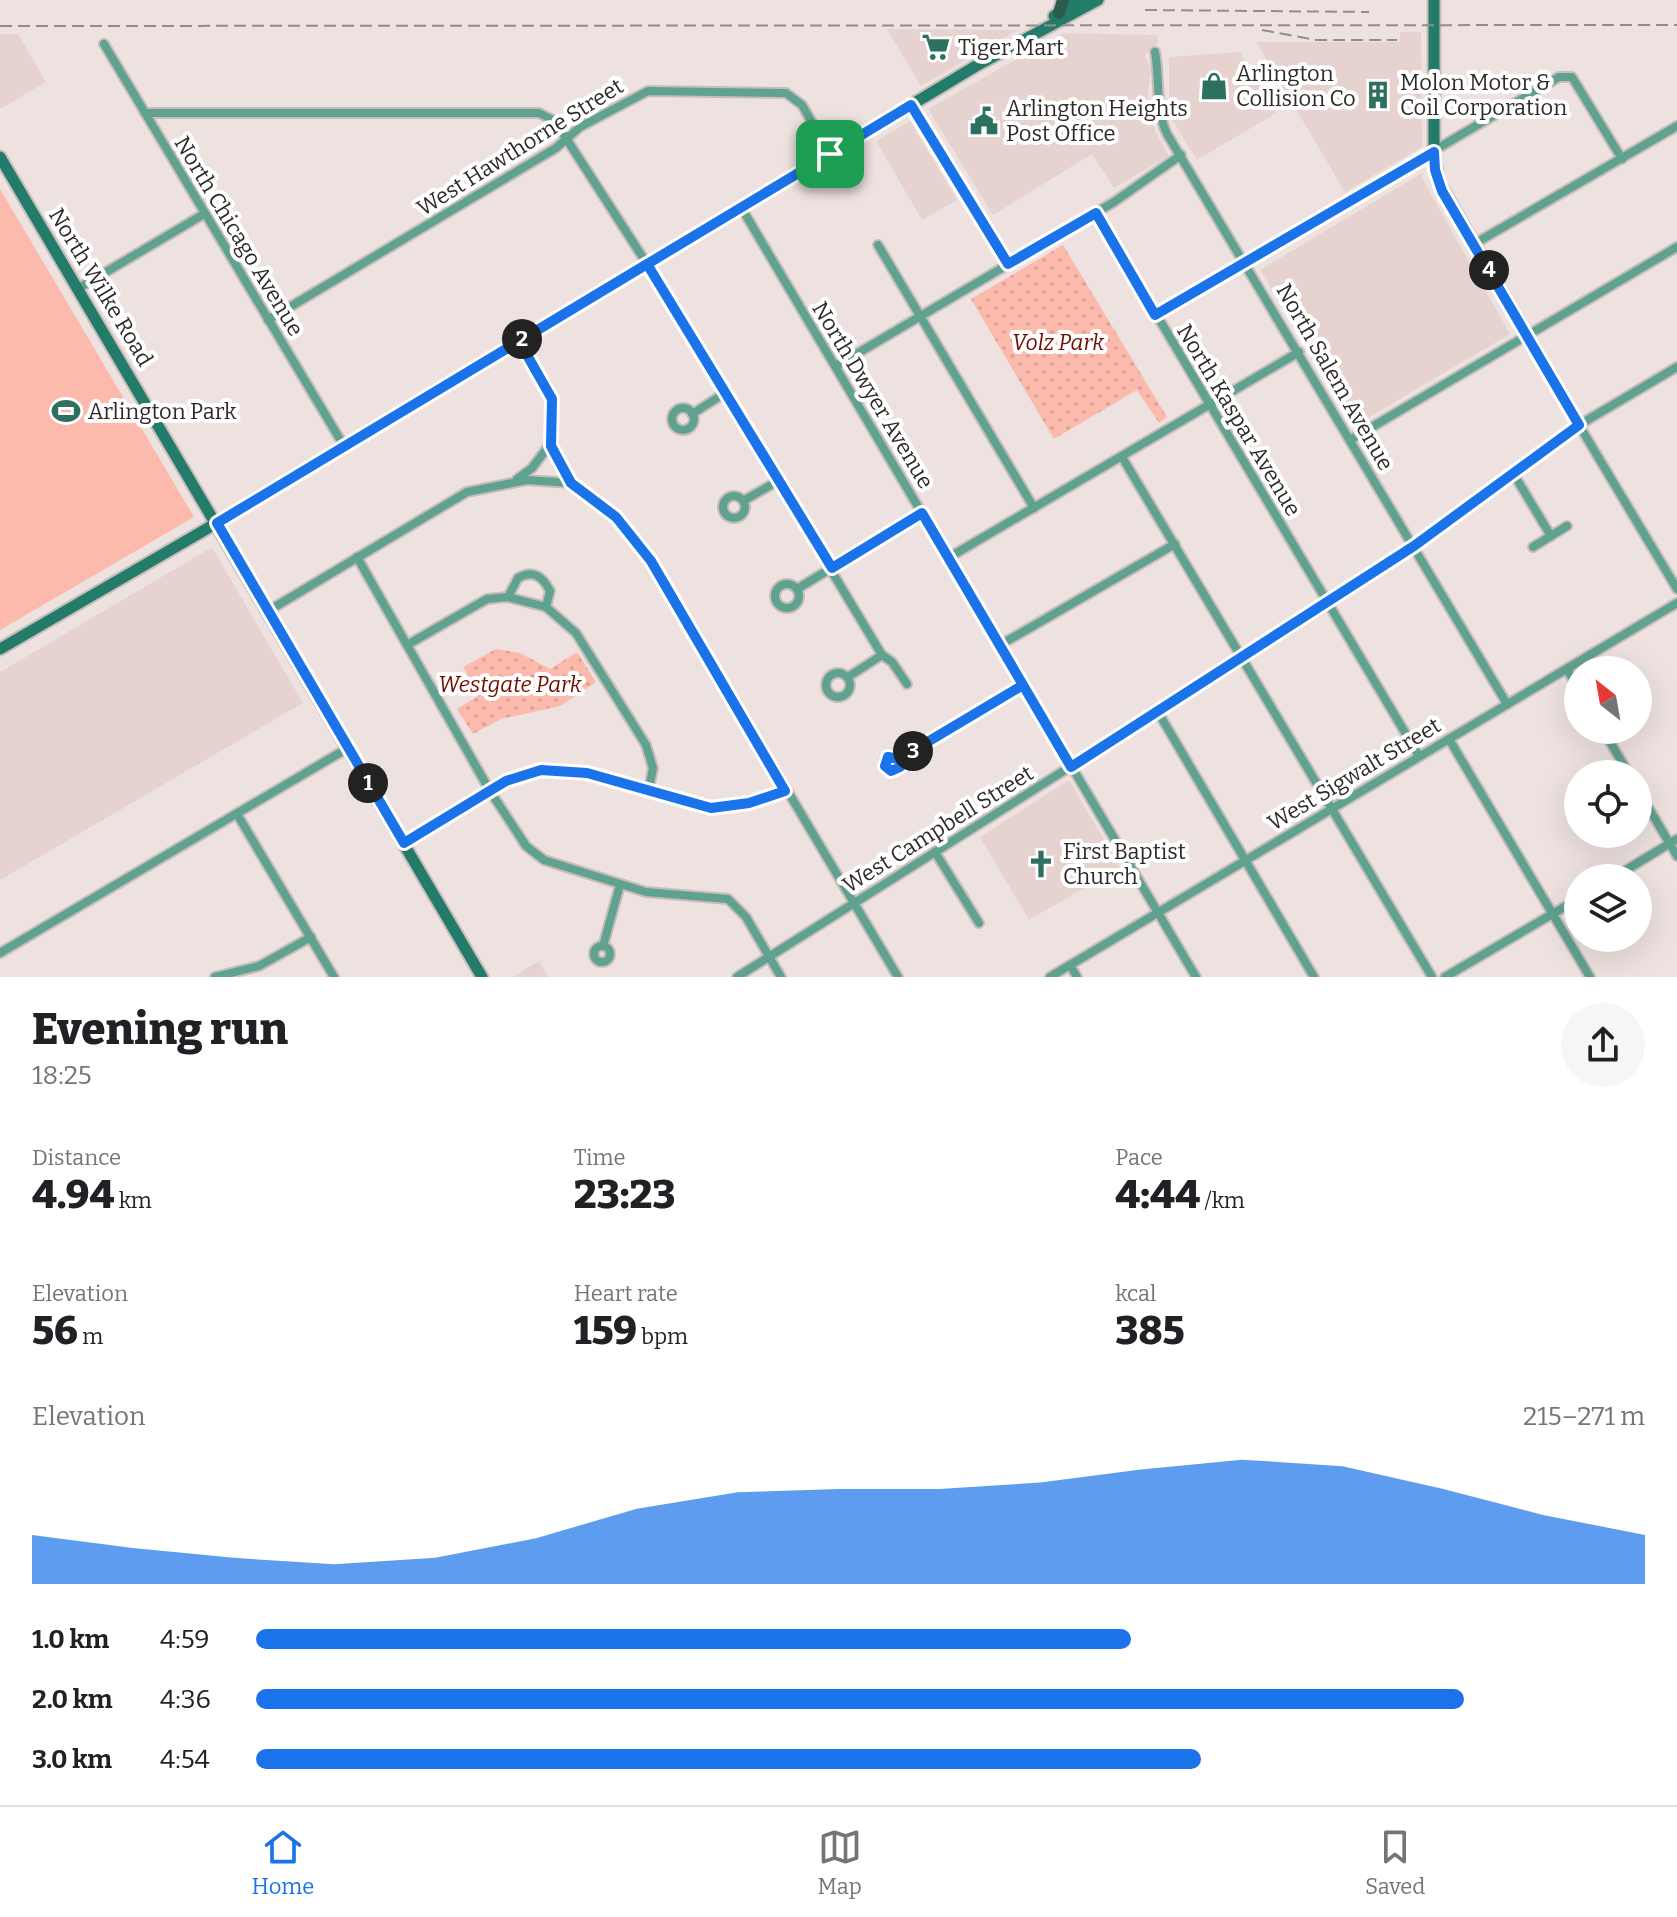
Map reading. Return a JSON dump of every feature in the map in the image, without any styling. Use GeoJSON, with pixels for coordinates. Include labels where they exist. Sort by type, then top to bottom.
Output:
{"type":"FeatureCollection","features":[{"type":"Feature","properties":{"kind":"main road"},"geometry":{"type":"LineString","coordinates":[[976,66],[1061,6],[1080,0]]}},
{"type":"Feature","properties":{"kind":"main road"},"geometry":{"type":"LineString","coordinates":[[0,649],[217,523],[976,66],[1098,0]]}},
{"type":"Feature","properties":{"kind":"main road"},"geometry":{"type":"LineString","coordinates":[[1434,0],[1434,152],[1435,170],[1442,191],[1579,425]]}},
{"type":"Feature","properties":{"kind":"main road","name":"North Wilke Road"},"geometry":{"type":"LineString","coordinates":[[0,157],[482,977]]}},
{"type":"Feature","properties":{"kind":"street","name":"North Chicago Avenue"},"geometry":{"type":"LineString","coordinates":[[104,44],[344,446]]}},
{"type":"Feature","properties":{"kind":"street","name":"North Salem Avenue"},"geometry":{"type":"LineString","coordinates":[[1155,52],[1161,80],[1163,125],[1507,704]]}},
{"type":"Feature","properties":{"kind":"street"},"geometry":{"type":"LineString","coordinates":[[1155,315],[1559,77],[1570,76],[1622,159]]}},
{"type":"Feature","properties":{"kind":"street","name":"West Hawthorne Street"},"geometry":{"type":"LineString","coordinates":[[268,320],[556,148],[580,127],[648,91],[780,91],[802,105],[830,154]]}},
{"type":"Feature","properties":{"kind":"street"},"geometry":{"type":"LineString","coordinates":[[911,105],[1008,264]]}},
{"type":"Feature","properties":{"kind":"street"},"geometry":{"type":"LineString","coordinates":[[145,113],[539,113],[549,116],[568,137],[637,254],[647,264],[882,655],[892,662],[907,684]]}},
{"type":"Feature","properties":{"kind":"street"},"geometry":{"type":"LineString","coordinates":[[1474,244],[1677,126]]}},
{"type":"Feature","properties":{"kind":"street"},"geometry":{"type":"LineString","coordinates":[[836,366],[1096,213],[1181,155]]}},
{"type":"Feature","properties":{"kind":"street","name":"North Dwyer Avenue"},"geometry":{"type":"LineString","coordinates":[[741,207],[1196,977]]}},
{"type":"Feature","properties":{"kind":"street","name":"North Kaspar Avenue"},"geometry":{"type":"LineString","coordinates":[[1096,213],[1419,756]]}},
{"type":"Feature","properties":{"kind":"street"},"geometry":{"type":"LineString","coordinates":[[79,288],[204,214]]}},
{"type":"Feature","properties":{"kind":"street"},"geometry":{"type":"LineString","coordinates":[[878,245],[1034,508]]}},
{"type":"Feature","properties":{"kind":"street"},"geometry":{"type":"LineString","coordinates":[[1350,440],[1677,247]]}},
{"type":"Feature","properties":{"kind":"street"},"geometry":{"type":"LineString","coordinates":[[519,341],[552,399],[551,443],[571,483],[616,517],[651,561],[898,977]]}},
{"type":"Feature","properties":{"kind":"street"},"geometry":{"type":"LineString","coordinates":[[948,558],[1299,352]]}},
{"type":"Feature","properties":{"kind":"street","name":"West Campbell Street"},"geometry":{"type":"LineString","coordinates":[[737,977],[1328,604],[1414,546],[1579,425],[1677,367]]}},
{"type":"Feature","properties":{"kind":"street"},"geometry":{"type":"LineString","coordinates":[[692,414],[725,393]]}},
{"type":"Feature","properties":{"kind":"street"},"geometry":{"type":"LineString","coordinates":[[1579,425],[1677,589]]}},
{"type":"Feature","properties":{"kind":"street"},"geometry":{"type":"LineString","coordinates":[[509,483],[532,468],[551,443]]}},
{"type":"Feature","properties":{"kind":"street"},"geometry":{"type":"LineString","coordinates":[[1122,457],[1432,977]]}},
{"type":"Feature","properties":{"kind":"street"},"geometry":{"type":"LineString","coordinates":[[1513,473],[1551,536]]}},
{"type":"Feature","properties":{"kind":"street"},"geometry":{"type":"LineString","coordinates":[[268,611],[467,492],[527,480],[571,483]]}},
{"type":"Feature","properties":{"kind":"street"},"geometry":{"type":"LineString","coordinates":[[743,501],[778,481]]}},
{"type":"Feature","properties":{"kind":"street"},"geometry":{"type":"LineString","coordinates":[[797,589],[922,513]]}},
{"type":"Feature","properties":{"kind":"street"},"geometry":{"type":"LineString","coordinates":[[1533,547],[1567,526]]}},
{"type":"Feature","properties":{"kind":"street"},"geometry":{"type":"LineString","coordinates":[[1000,645],[1175,544]]}},
{"type":"Feature","properties":{"kind":"street"},"geometry":{"type":"LineString","coordinates":[[357,557],[490,791],[526,846],[535,853],[646,892],[728,899],[746,917],[781,977]]}},
{"type":"Feature","properties":{"kind":"street"},"geometry":{"type":"LineString","coordinates":[[508,597],[518,578],[534,574],[542,578],[550,591],[546,607]]}},
{"type":"Feature","properties":{"kind":"street"},"geometry":{"type":"LineString","coordinates":[[407,645],[473,605],[508,597],[546,607],[576,633],[646,745],[653,768],[649,789]]}},
{"type":"Feature","properties":{"kind":"street","name":"West Sigwalt Street"},"geometry":{"type":"LineString","coordinates":[[1589,656],[1677,603]]}},
{"type":"Feature","properties":{"kind":"street"},"geometry":{"type":"LineString","coordinates":[[848,677],[882,655]]}},
{"type":"Feature","properties":{"kind":"street","name":"West Sigwalt Street"},"geometry":{"type":"LineString","coordinates":[[1050,977],[1564,671]]}},
{"type":"Feature","properties":{"kind":"street"},"geometry":{"type":"LineString","coordinates":[[899,759],[1023,685]]}},
{"type":"Feature","properties":{"kind":"street"},"geometry":{"type":"LineString","coordinates":[[1158,712],[1314,977]]}},
{"type":"Feature","properties":{"kind":"street"},"geometry":{"type":"LineString","coordinates":[[1449,739],[1590,977]]}},
{"type":"Feature","properties":{"kind":"street"},"geometry":{"type":"LineString","coordinates":[[0,953],[348,748]]}},
{"type":"Feature","properties":{"kind":"street"},"geometry":{"type":"LineString","coordinates":[[404,843],[506,781],[541,770],[587,773],[711,808],[749,803],[785,791]]}},
{"type":"Feature","properties":{"kind":"street"},"geometry":{"type":"LineString","coordinates":[[1652,811],[1673,842],[1677,856]]}},
{"type":"Feature","properties":{"kind":"street"},"geometry":{"type":"LineString","coordinates":[[237,814],[334,977]]}},
{"type":"Feature","properties":{"kind":"street"},"geometry":{"type":"LineString","coordinates":[[1636,864],[1673,842]]}},
{"type":"Feature","properties":{"kind":"street"},"geometry":{"type":"LineString","coordinates":[[935,852],[979,923]]}},
{"type":"Feature","properties":{"kind":"street"},"geometry":{"type":"LineString","coordinates":[[603,946],[620,885]]}},
{"type":"Feature","properties":{"kind":"street"},"geometry":{"type":"LineString","coordinates":[[1445,977],[1564,907]]}},
{"type":"Feature","properties":{"kind":"street"},"geometry":{"type":"LineString","coordinates":[[215,977],[259,966],[311,937]]}},
{"type":"Feature","properties":{"kind":"street"},"geometry":{"type":"LineString","coordinates":[[1070,965],[1077,977]]}},
{"type":"Feature","properties":{"kind":"shaded area"},"geometry":{"type":"Polygon","coordinates":[[[887,29],[1018,30],[921,86],[887,29]]]}},
{"type":"Feature","properties":{"kind":"shaded area"},"geometry":{"type":"Polygon","coordinates":[[[1400,32],[1421,32],[1422,147],[1345,192],[1256,42],[1400,42],[1400,32]]]}},
{"type":"Feature","properties":{"kind":"shaded area"},"geometry":{"type":"Polygon","coordinates":[[[1063,33],[1158,35],[1158,43],[1145,55],[1151,68],[1147,103],[1155,131],[1169,156],[1114,188],[1092,154],[993,215],[928,109],[1063,33]]]}},
{"type":"Feature","properties":{"kind":"shaded area"},"geometry":{"type":"Polygon","coordinates":[[[0,34],[18,34],[46,82],[0,109],[0,34]]]}},
{"type":"Feature","properties":{"kind":"shaded area"},"geometry":{"type":"Polygon","coordinates":[[[1240,52],[1276,113],[1197,160],[1169,115],[1169,57],[1240,52]]]}},
{"type":"Feature","properties":{"kind":"shaded area"},"geometry":{"type":"Polygon","coordinates":[[[910,121],[957,200],[922,220],[876,141],[910,121]]]}},
{"type":"Feature","properties":{"kind":"shaded area"},"geometry":{"type":"Polygon","coordinates":[[[1422,173],[1423,180],[1510,334],[1354,426],[1260,270],[1422,173]]]}},
{"type":"Feature","properties":{"kind":"shaded area"},"geometry":{"type":"Polygon","coordinates":[[[213,549],[303,703],[0,880],[0,672],[213,549]]]}},
{"type":"Feature","properties":{"kind":"shaded area"},"geometry":{"type":"Polygon","coordinates":[[[1069,780],[1120,867],[1029,920],[980,837],[1069,780]]]}},
{"type":"Feature","properties":{"kind":"shaded area"},"geometry":{"type":"Polygon","coordinates":[[[539,961],[548,977],[513,977],[539,961]]]}},
{"type":"Feature","properties":{"kind":"green space","name":"Arlington Park"},"geometry":{"type":"Polygon","coordinates":[[[0,189],[194,517],[0,630],[0,189]]]}},
{"type":"Feature","properties":{"kind":"green space","name":"Volz Park"},"geometry":{"type":"Polygon","coordinates":[[[1063,245],[1167,417],[1159,423],[1137,390],[1054,439],[971,299],[1063,245]]]}},
{"type":"Feature","properties":{"kind":"green space","name":"Westgate Park"},"geometry":{"type":"Polygon","coordinates":[[[496,649],[520,653],[550,669],[577,652],[596,682],[560,706],[501,719],[473,734],[457,709],[481,694],[463,667],[496,649]]]}},
{"type":"Feature","properties":{"kind":"railway"},"geometry":{"type":"LineString","coordinates":[[1145,10],[1369,12]]}},
{"type":"Feature","properties":{"kind":"railway"},"geometry":{"type":"LineString","coordinates":[[0,26],[1677,25]]}},
{"type":"Feature","properties":{"kind":"railway"},"geometry":{"type":"LineString","coordinates":[[1262,30],[1316,40],[1397,40]]}},
{"type":"Feature","properties":{"kind":"place","name":"Tiger Mart"},"geometry":{"type":"Point","coordinates":[936,47]}},
{"type":"Feature","properties":{"kind":"place","name":"Arlington Collision Co"},"geometry":{"type":"Point","coordinates":[1214,86]}},
{"type":"Feature","properties":{"kind":"place","name":"Molon Motor & Coil Corporation"},"geometry":{"type":"Point","coordinates":[1378,95]}},
{"type":"Feature","properties":{"kind":"place","name":"Arlington Heights Post Office"},"geometry":{"type":"Point","coordinates":[984,121]}},
{"type":"Feature","properties":{"kind":"place","name":"Arlington Park"},"geometry":{"type":"Point","coordinates":[66,411]}},
{"type":"Feature","properties":{"kind":"place","name":"First Baptist Church"},"geometry":{"type":"Point","coordinates":[1041,864]}},
{"type":"Feature","properties":{"kind":"route"},"geometry":{"type":"LineString","coordinates":[[830,154],[344,446],[217,523],[404,843],[506,781],[541,770],[587,773],[711,808],[749,803],[785,791],[640,545],[605,507],[571,483],[551,446],[552,399],[519,341],[647,264],[832,568],[922,513],[1023,685],[899,759],[900,767],[891,771],[885,766],[888,757],[893,755],[899,759],[961,722],[1023,685],[1071,767],[1328,604],[1414,546],[1579,425],[1442,191],[1435,170],[1434,152],[1155,315],[1096,213],[1008,264],[911,105],[830,154]]}}]}
